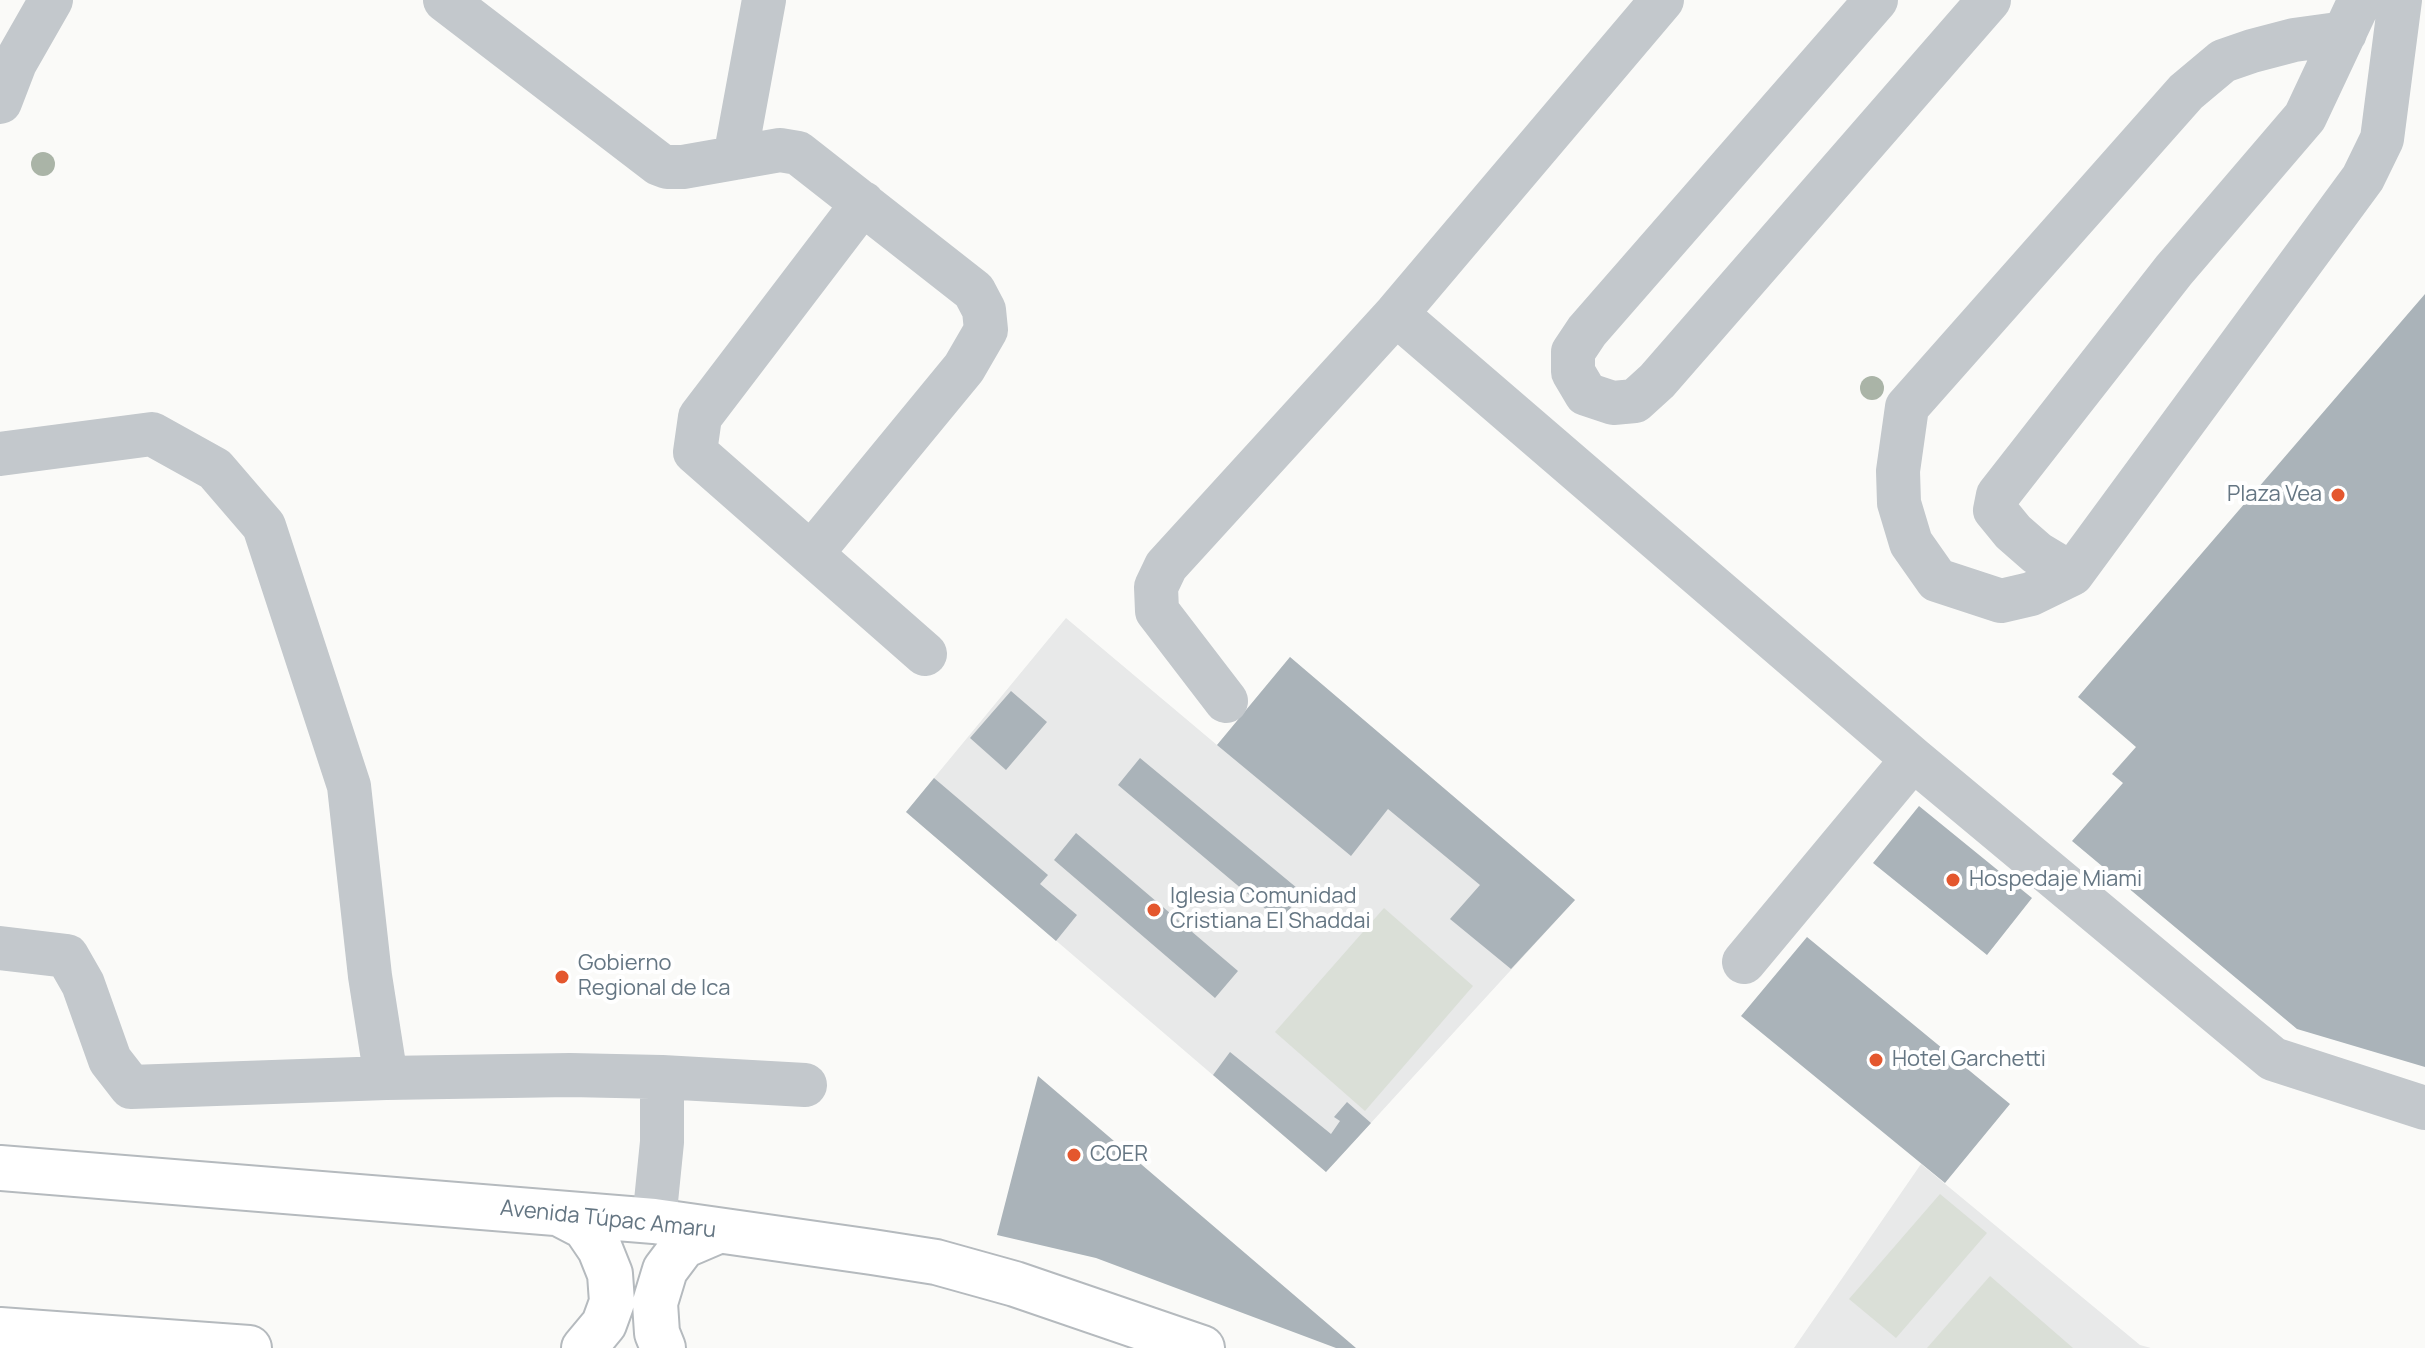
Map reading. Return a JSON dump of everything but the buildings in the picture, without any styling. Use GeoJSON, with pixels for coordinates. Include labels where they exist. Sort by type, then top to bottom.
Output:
{"type":"FeatureCollection","features":[{"type":"Feature","properties":{"kind":"main road","name":"Avenida Túpac Amaru"},"geometry":{"type":"LineString","coordinates":[[0,1168],[654,1221],[936,1262],[1042,1293],[1202,1348]]}},
{"type":"Feature","properties":{"kind":"main road"},"geometry":{"type":"LineString","coordinates":[[560,1214],[585,1227],[600,1249],[610,1274],[612,1302],[604,1324],[584,1348]]}},
{"type":"Feature","properties":{"kind":"main road"},"geometry":{"type":"LineString","coordinates":[[663,1348],[657,1333],[655,1303],[665,1270],[683,1246],[718,1231]]}},
{"type":"Feature","properties":{"kind":"main road"},"geometry":{"type":"LineString","coordinates":[[0,1330],[249,1348]]}},
{"type":"Feature","properties":{"kind":"street"},"geometry":{"type":"LineString","coordinates":[[5,74],[51,0]]}},
{"type":"Feature","properties":{"kind":"street"},"geometry":{"type":"LineString","coordinates":[[445,0],[659,164],[683,167],[780,150],[798,153],[974,291],[984,310],[986,330],[964,368],[811,554]]}},
{"type":"Feature","properties":{"kind":"street"},"geometry":{"type":"LineString","coordinates":[[735,158],[764,0]]}},
{"type":"Feature","properties":{"kind":"street"},"geometry":{"type":"LineString","coordinates":[[1876,0],[1587,331],[1573,352],[1573,372],[1586,394],[1613,403],[1635,401],[1657,381],[1989,0]]}},
{"type":"Feature","properties":{"kind":"street"},"geometry":{"type":"LineString","coordinates":[[2352,16],[2294,40],[2223,61],[2186,92],[1907,407],[1898,471],[1899,503],[1911,543],[1937,580],[2001,601],[2031,594],[2072,574],[2363,178],[2382,139],[2400,0]]}},
{"type":"Feature","properties":{"kind":"street"},"geometry":{"type":"LineString","coordinates":[[1226,701],[1157,611],[1156,587],[1166,566],[1396,314],[1649,5]]}},
{"type":"Feature","properties":{"kind":"street"},"geometry":{"type":"LineString","coordinates":[[2072,574],[2037,553],[2013,532],[1995,510],[1998,495],[2174,270],[2305,117],[2352,16]]}},
{"type":"Feature","properties":{"kind":"street"},"geometry":{"type":"LineString","coordinates":[[863,203],[700,417],[695,452],[925,654]]}},
{"type":"Feature","properties":{"kind":"street"},"geometry":{"type":"LineString","coordinates":[[1396,314],[1913,759],[2273,1059],[2425,1108]]}},
{"type":"Feature","properties":{"kind":"street"},"geometry":{"type":"LineString","coordinates":[[1545,440],[1586,394]]}},
{"type":"Feature","properties":{"kind":"street"},"geometry":{"type":"LineString","coordinates":[[0,454],[152,434],[215,469],[264,526],[349,786],[370,976],[386,1078]]}},
{"type":"Feature","properties":{"kind":"street"},"geometry":{"type":"LineString","coordinates":[[1744,962],[1913,759]]}},
{"type":"Feature","properties":{"kind":"street"},"geometry":{"type":"LineString","coordinates":[[0,948],[67,956],[83,984],[110,1060],[131,1087],[570,1075],[805,1085]]}},
{"type":"Feature","properties":{"kind":"street"},"geometry":{"type":"LineString","coordinates":[[654,1221],[662,1142],[662,1077]]}},
{"type":"Feature","properties":{"kind":"shaded area"},"geometry":{"type":"Polygon","coordinates":[[[1066,618],[1217,745],[1290,657],[1575,900],[1326,1172],[906,812],[1066,618]]]}},
{"type":"Feature","properties":{"kind":"shaded area"},"geometry":{"type":"Polygon","coordinates":[[[1384,908],[1473,986],[1365,1111],[1275,1032],[1384,908]]]}},
{"type":"Feature","properties":{"kind":"shaded area"},"geometry":{"type":"Polygon","coordinates":[[[1921,1164],[2140,1345],[2151,1348],[1794,1348],[1921,1164]]]}},
{"type":"Feature","properties":{"kind":"shaded area"},"geometry":{"type":"Polygon","coordinates":[[[1940,1194],[1987,1233],[1896,1338],[1849,1299],[1940,1194]]]}},
{"type":"Feature","properties":{"kind":"shaded area"},"geometry":{"type":"Polygon","coordinates":[[[1990,1276],[2073,1348],[1927,1348],[1990,1276]]]}},
{"type":"Feature","properties":{"kind":"place","name":"Plaza Vea"},"geometry":{"type":"Point","coordinates":[2338,495]}},
{"type":"Feature","properties":{"kind":"place","name":"Hospedaje Miami"},"geometry":{"type":"Point","coordinates":[1953,880]}},
{"type":"Feature","properties":{"kind":"place","name":"Iglesia Comunidad Cristiana El Shaddai"},"geometry":{"type":"Point","coordinates":[1154,910]}},
{"type":"Feature","properties":{"kind":"place","name":"Gobierno Regional de Ica"},"geometry":{"type":"Point","coordinates":[562,977]}},
{"type":"Feature","properties":{"kind":"place","name":"Hotel Garchetti"},"geometry":{"type":"Point","coordinates":[1876,1060]}},
{"type":"Feature","properties":{"kind":"place","name":"COER"},"geometry":{"type":"Point","coordinates":[1074,1155]}}]}
